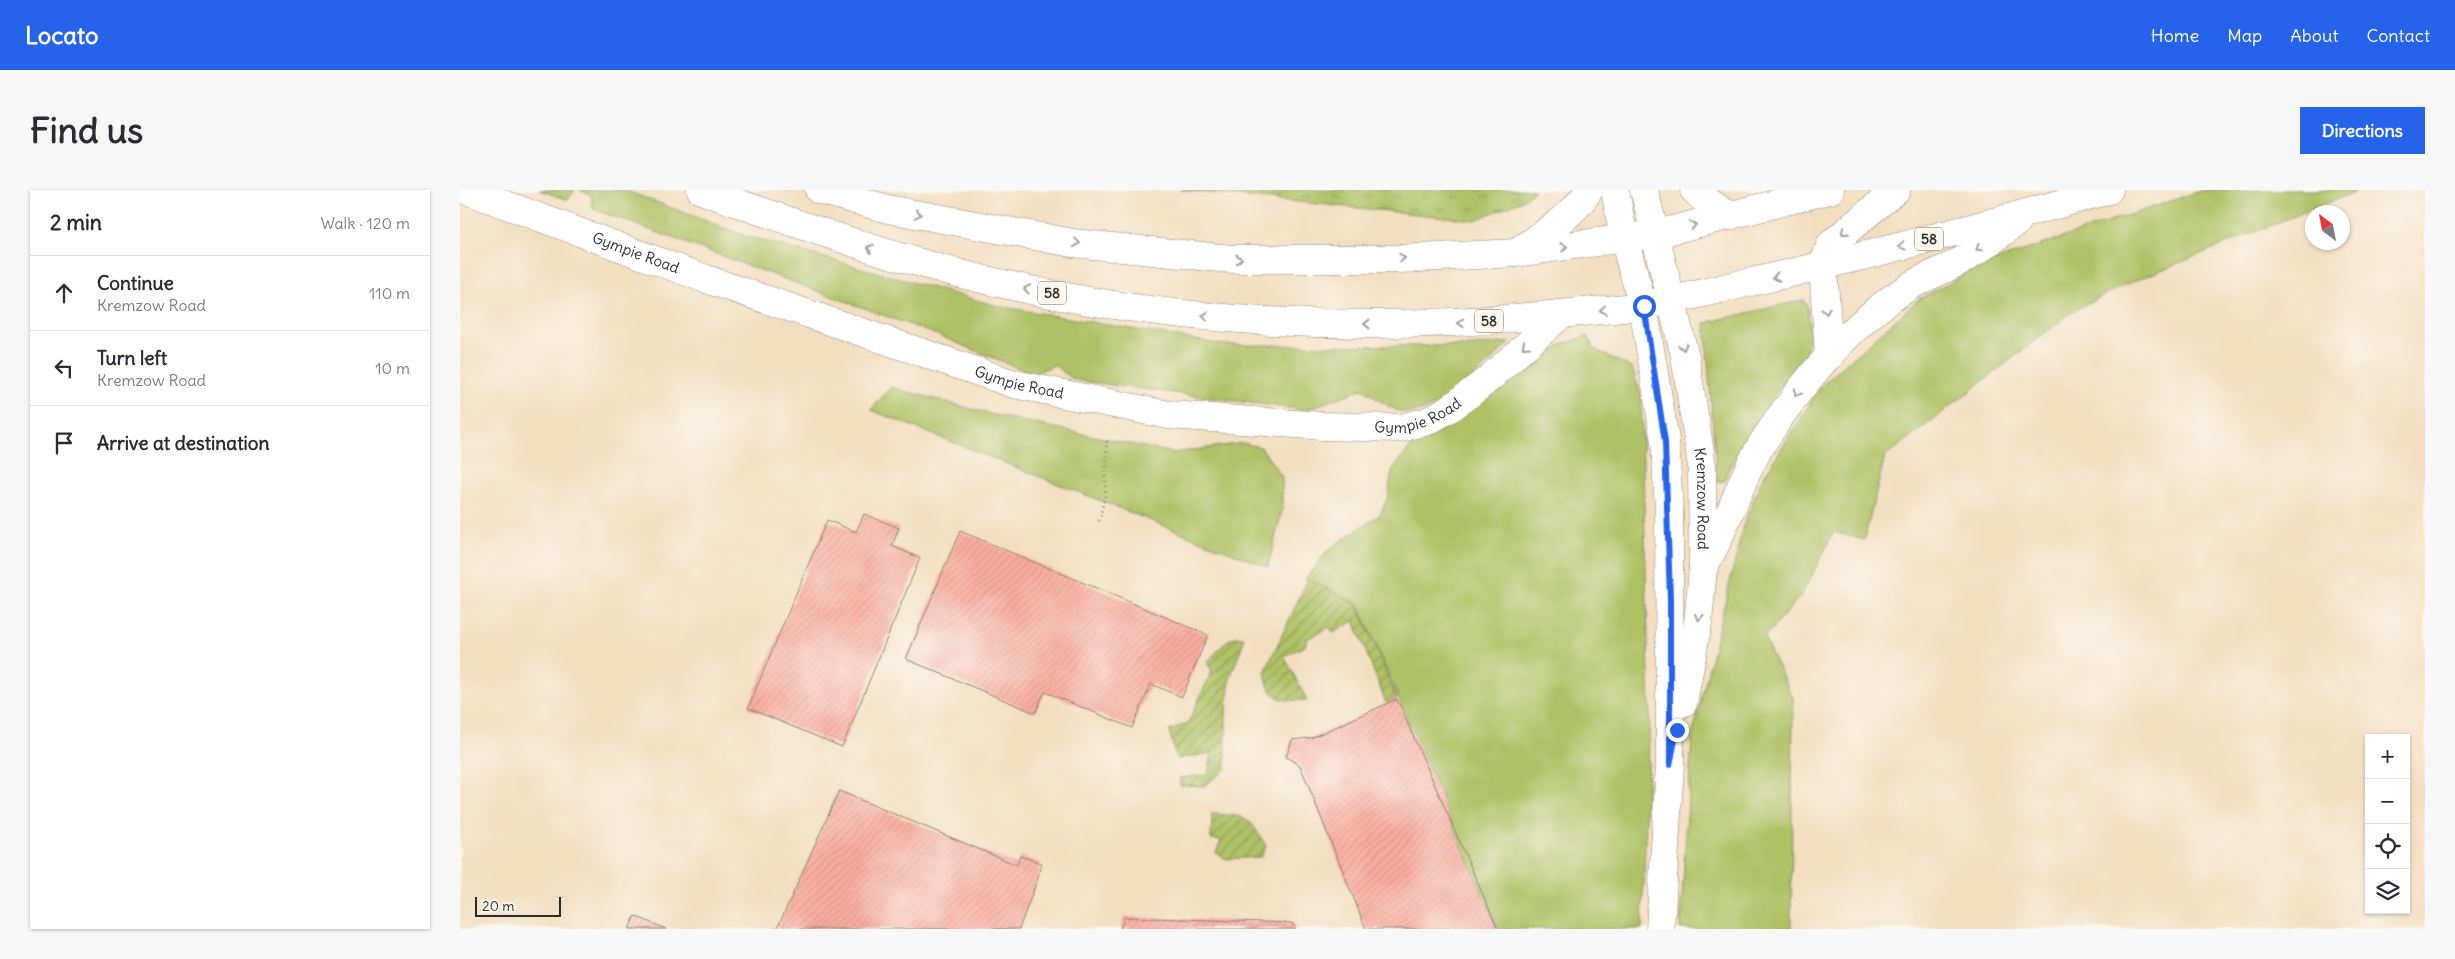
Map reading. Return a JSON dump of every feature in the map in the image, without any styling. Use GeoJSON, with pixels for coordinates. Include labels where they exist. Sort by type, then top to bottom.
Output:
{"type":"FeatureCollection","features":[{"type":"Feature","properties":{"kind":"main road","name":"Gympie Road"},"geometry":{"type":"LineString","coordinates":[[466,190],[706,279],[1014,384],[1169,415],[1401,428],[1428,421],[1485,382],[1562,314]]}},
{"type":"Feature","properties":{"kind":"main road","name":"58"},"geometry":{"type":"LineString","coordinates":[[701,190],[908,260],[1006,285],[1106,304],[1224,318],[1317,324],[1416,325],[1493,321],[1644,306],[1823,266],[2109,190]]}},
{"type":"Feature","properties":{"kind":"main road"},"geometry":{"type":"LineString","coordinates":[[819,190],[888,209],[1072,243],[1230,259],[1400,259],[1516,253],[1656,234],[1830,190]]}},
{"type":"Feature","properties":{"kind":"main road"},"geometry":{"type":"LineString","coordinates":[[1516,253],[1556,224],[1584,199],[1589,190]]}},
{"type":"Feature","properties":{"kind":"main road","name":"Kremzow Road"},"geometry":{"type":"LineString","coordinates":[[1615,190],[1624,239],[1644,306],[1665,442],[1670,549],[1670,765],[1660,929]]}},
{"type":"Feature","properties":{"kind":"main road","name":"Kremzow Road"},"geometry":{"type":"LineString","coordinates":[[1644,190],[1673,299],[1685,356],[1702,466],[1702,568],[1698,623],[1670,765]]}},
{"type":"Feature","properties":{"kind":"main road"},"geometry":{"type":"LineString","coordinates":[[1694,190],[1730,216]]}},
{"type":"Feature","properties":{"kind":"main road"},"geometry":{"type":"LineString","coordinates":[[1829,356],[1823,266],[1831,244],[1896,190]]}},
{"type":"Feature","properties":{"kind":"main road"},"geometry":{"type":"LineString","coordinates":[[1702,568],[1717,544],[1740,489],[1764,441],[1804,385],[1829,356],[1867,319],[1910,286],[1964,258],[2034,211]]}},
{"type":"Feature","properties":{"kind":"path"},"geometry":{"type":"LineString","coordinates":[[1099,521],[1104,496],[1107,439]]}},
{"type":"Feature","properties":{"kind":"green space"},"geometry":{"type":"Polygon","coordinates":[[[539,190],[575,190],[568,200],[539,190]]]}},
{"type":"Feature","properties":{"kind":"green space"},"geometry":{"type":"Polygon","coordinates":[[[579,190],[624,190],[746,236],[998,306],[1225,345],[1473,346],[1510,342],[1459,390],[1428,409],[1413,413],[1394,409],[1362,389],[1305,410],[1074,380],[1054,365],[1033,374],[935,334],[593,209],[591,195],[579,190]]]}},
{"type":"Feature","properties":{"kind":"green space"},"geometry":{"type":"Polygon","coordinates":[[[1181,190],[1535,190],[1521,201],[1475,220],[1181,190]]]}},
{"type":"Feature","properties":{"kind":"green space"},"geometry":{"type":"Polygon","coordinates":[[[2203,190],[2359,190],[2322,205],[2305,205],[2305,212],[2134,281],[2076,309],[1885,457],[1864,540],[1834,532],[1803,593],[1764,638],[1793,698],[1791,929],[1680,929],[1692,737],[1745,520],[1762,479],[1821,386],[1919,299],[1979,266],[2203,190]]]}},
{"type":"Feature","properties":{"kind":"green space"},"geometry":{"type":"Polygon","coordinates":[[[1803,300],[1807,305],[1810,331],[1806,354],[1774,395],[1727,472],[1725,481],[1717,482],[1705,323],[1803,300]]]}},
{"type":"Feature","properties":{"kind":"green space"},"geometry":{"type":"Polygon","coordinates":[[[1588,336],[1594,349],[1632,368],[1641,395],[1650,711],[1642,929],[1498,929],[1358,604],[1305,579],[1330,548],[1380,515],[1388,496],[1392,470],[1417,439],[1541,363],[1562,344],[1588,336]]]}},
{"type":"Feature","properties":{"kind":"green space"},"geometry":{"type":"Polygon","coordinates":[[[891,387],[994,415],[1173,453],[1243,443],[1261,447],[1282,477],[1282,511],[1268,567],[871,410],[891,387]]]}},
{"type":"Feature","properties":{"kind":"green space"},"geometry":{"type":"Polygon","coordinates":[[[1308,579],[1357,604],[1397,699],[1386,703],[1354,621],[1333,633],[1330,627],[1307,639],[1305,646],[1284,656],[1307,700],[1284,699],[1273,694],[1265,672],[1308,579]]]}},
{"type":"Feature","properties":{"kind":"green space"},"geometry":{"type":"Polygon","coordinates":[[[1235,637],[1245,638],[1230,678],[1226,718],[1226,769],[1204,786],[1180,785],[1179,778],[1208,775],[1212,753],[1177,759],[1169,731],[1188,723],[1212,671],[1207,662],[1228,640],[1235,637]]]}},
{"type":"Feature","properties":{"kind":"green space"},"geometry":{"type":"Polygon","coordinates":[[[1212,814],[1241,817],[1250,822],[1266,846],[1261,857],[1226,859],[1216,853],[1221,840],[1211,839],[1212,814]]]}},
{"type":"Feature","properties":{"kind":"building"},"geometry":{"type":"Polygon","coordinates":[[[864,514],[899,528],[892,546],[920,558],[842,747],[748,708],[827,520],[856,532],[864,514]]]}},
{"type":"Feature","properties":{"kind":"building"},"geometry":{"type":"Polygon","coordinates":[[[960,531],[1208,635],[1182,697],[1151,684],[1132,728],[1045,692],[1035,713],[906,659],[960,531]]]}},
{"type":"Feature","properties":{"kind":"building"},"geometry":{"type":"Polygon","coordinates":[[[1397,699],[1498,929],[1366,929],[1300,765],[1286,757],[1292,740],[1311,738],[1397,699]]]}},
{"type":"Feature","properties":{"kind":"building"},"geometry":{"type":"Polygon","coordinates":[[[839,791],[1017,865],[1020,856],[1041,863],[1038,878],[1019,929],[777,929],[839,791]]]}},
{"type":"Feature","properties":{"kind":"building"},"geometry":{"type":"Polygon","coordinates":[[[635,916],[666,929],[629,929],[635,916]]]}},
{"type":"Feature","properties":{"kind":"building"},"geometry":{"type":"Polygon","coordinates":[[[1125,917],[1292,923],[1296,929],[1120,929],[1125,917]]]}},
{"type":"Feature","properties":{"kind":"route"},"geometry":{"type":"LineString","coordinates":[[1644,306],[1653,354],[1665,442],[1669,510],[1671,637],[1670,765],[1677,730]]}}]}
